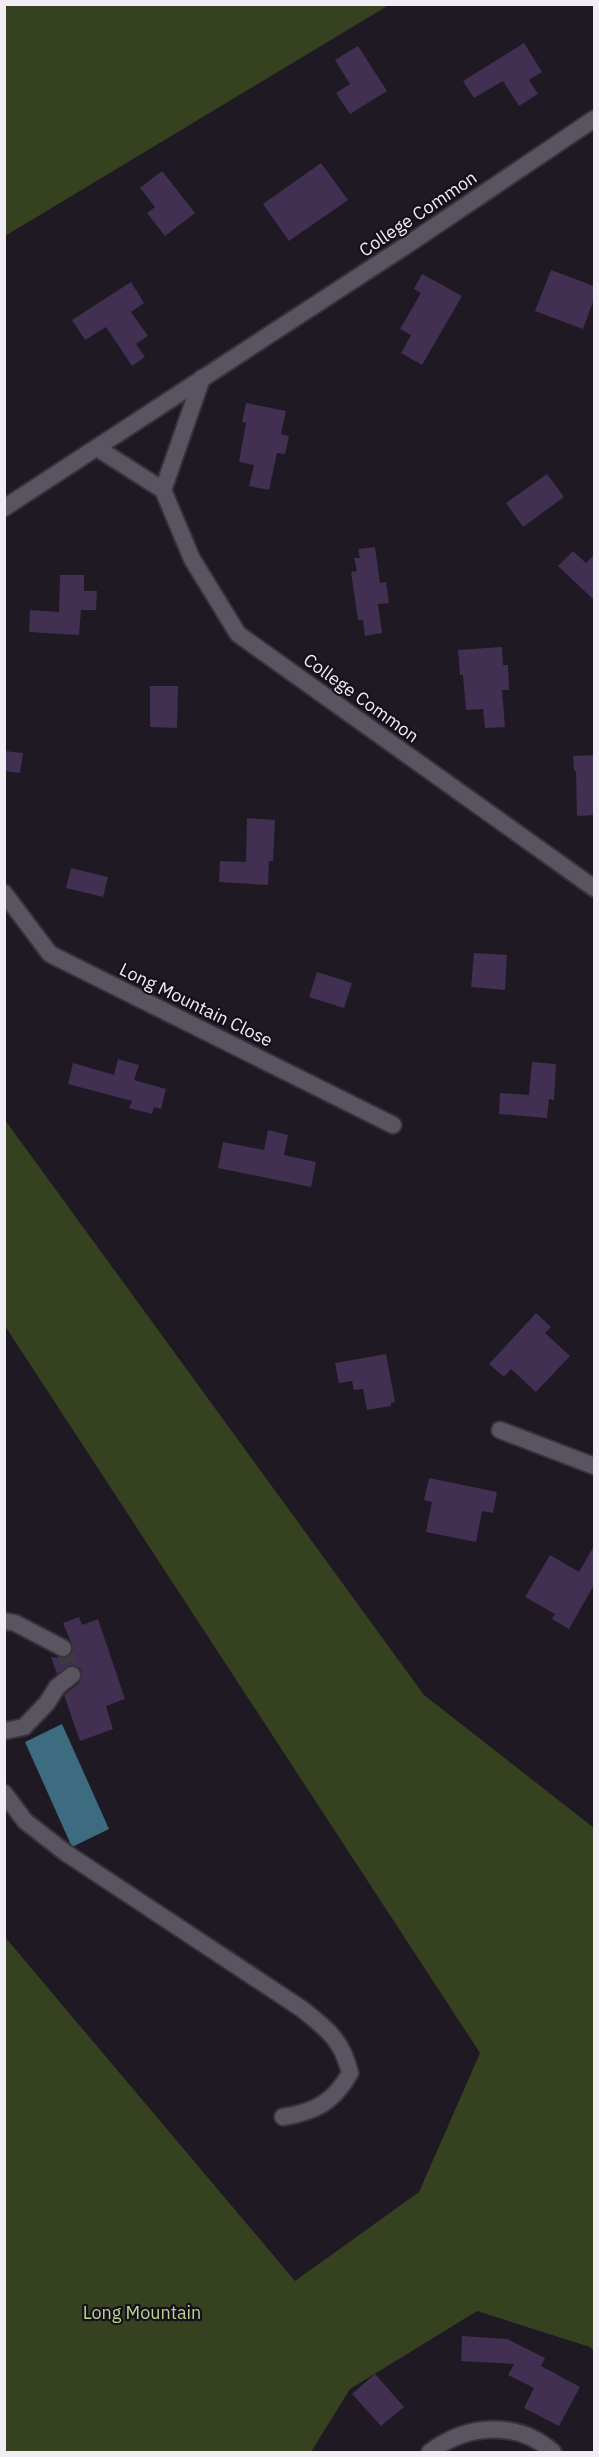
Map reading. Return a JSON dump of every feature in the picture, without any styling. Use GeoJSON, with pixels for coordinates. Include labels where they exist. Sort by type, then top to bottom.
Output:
{"type":"FeatureCollection","features":[{"type":"Feature","properties":{"kind":"street","name":"College Common"},"geometry":{"type":"LineString","coordinates":[[4,508],[413,242],[594,119]]}},
{"type":"Feature","properties":{"kind":"street"},"geometry":{"type":"LineString","coordinates":[[97,448],[163,490],[202,378]]}},
{"type":"Feature","properties":{"kind":"street","name":"College Common"},"geometry":{"type":"LineString","coordinates":[[163,490],[192,559],[238,634],[594,888]]}},
{"type":"Feature","properties":{"kind":"street","name":"Long Mountain Close"},"geometry":{"type":"LineString","coordinates":[[4,893],[50,954],[393,1125]]}},
{"type":"Feature","properties":{"kind":"street"},"geometry":{"type":"LineString","coordinates":[[500,1430],[594,1466]]}},
{"type":"Feature","properties":{"kind":"street"},"geometry":{"type":"LineString","coordinates":[[4,1621],[15,1623],[63,1648]]}},
{"type":"Feature","properties":{"kind":"street"},"geometry":{"type":"LineString","coordinates":[[4,1731],[24,1727],[47,1703],[57,1687],[72,1675]]}},
{"type":"Feature","properties":{"kind":"street"},"geometry":{"type":"LineString","coordinates":[[4,1793],[25,1821],[66,1853],[302,2009],[332,2033],[345,2052],[350,2073],[342,2087],[328,2100],[307,2113],[283,2117]]}},
{"type":"Feature","properties":{"kind":"street"},"geometry":{"type":"LineString","coordinates":[[430,2452],[467,2432],[495,2428],[530,2438],[553,2452]]}},
{"type":"Feature","properties":{"kind":"green space"},"geometry":{"type":"Polygon","coordinates":[[[5,4],[389,4],[389,5],[5,236],[5,4]]]}},
{"type":"Feature","properties":{"kind":"green space","name":"Long Mountain"},"geometry":{"type":"Polygon","coordinates":[[[5,1120],[424,1695],[594,1828],[594,2351],[590,2347],[477,2311],[350,2389],[311,2452],[5,2452],[5,1937],[295,2281],[419,2192],[480,2053],[5,1326],[5,1120]]]}},
{"type":"Feature","properties":{"kind":"water"},"geometry":{"type":"Polygon","coordinates":[[[62,1724],[109,1829],[72,1847],[25,1742],[62,1724]]]}},
{"type":"Feature","properties":{"kind":"building"},"geometry":{"type":"Polygon","coordinates":[[[524,43],[542,72],[529,80],[538,94],[519,106],[503,81],[474,98],[463,81],[524,43]]]}},
{"type":"Feature","properties":{"kind":"building"},"geometry":{"type":"Polygon","coordinates":[[[358,46],[387,91],[350,114],[336,93],[350,84],[335,60],[358,46]]]}},
{"type":"Feature","properties":{"kind":"building"},"geometry":{"type":"Polygon","coordinates":[[[321,163],[348,200],[289,241],[263,204],[321,163]]]}},
{"type":"Feature","properties":{"kind":"building"},"geometry":{"type":"Polygon","coordinates":[[[162,171],[195,213],[165,236],[147,213],[155,207],[140,188],[162,171]]]}},
{"type":"Feature","properties":{"kind":"building"},"geometry":{"type":"Polygon","coordinates":[[[551,270],[594,286],[594,299],[583,329],[535,311],[551,270]]]}},
{"type":"Feature","properties":{"kind":"building"},"geometry":{"type":"Polygon","coordinates":[[[422,274],[462,296],[422,365],[401,353],[411,335],[400,329],[421,293],[414,289],[422,274]]]}},
{"type":"Feature","properties":{"kind":"building"},"geometry":{"type":"Polygon","coordinates":[[[131,282],[144,303],[131,312],[148,336],[136,344],[145,357],[132,366],[106,327],[85,340],[72,320],[131,282]]]}},
{"type":"Feature","properties":{"kind":"building"},"geometry":{"type":"Polygon","coordinates":[[[246,403],[286,411],[281,434],[289,436],[285,454],[277,453],[269,490],[249,486],[254,465],[239,462],[246,423],[242,422],[246,403]]]}},
{"type":"Feature","properties":{"kind":"building"},"geometry":{"type":"Polygon","coordinates":[[[547,474],[564,497],[523,527],[506,503],[547,474]]]}},
{"type":"Feature","properties":{"kind":"building"},"geometry":{"type":"Polygon","coordinates":[[[375,547],[380,583],[386,582],[389,603],[378,604],[382,633],[365,636],[363,620],[358,620],[351,572],[357,571],[354,558],[360,558],[358,549],[375,547]]]}},
{"type":"Feature","properties":{"kind":"building"},"geometry":{"type":"Polygon","coordinates":[[[573,551],[586,563],[594,555],[594,600],[558,566],[573,551]]]}},
{"type":"Feature","properties":{"kind":"building"},"geometry":{"type":"Polygon","coordinates":[[[60,575],[84,575],[84,591],[97,591],[96,610],[81,610],[79,635],[29,632],[30,610],[59,612],[60,575]]]}},
{"type":"Feature","properties":{"kind":"building"},"geometry":{"type":"Polygon","coordinates":[[[502,647],[503,665],[508,665],[509,690],[502,690],[505,727],[485,728],[483,709],[466,710],[458,650],[502,647]]]}},
{"type":"Feature","properties":{"kind":"building"},"geometry":{"type":"Polygon","coordinates":[[[150,686],[178,686],[177,728],[150,727],[150,686]]]}},
{"type":"Feature","properties":{"kind":"building"},"geometry":{"type":"Polygon","coordinates":[[[4,751],[23,753],[20,773],[4,771],[4,751]]]}},
{"type":"Feature","properties":{"kind":"building"},"geometry":{"type":"Polygon","coordinates":[[[594,755],[594,815],[577,816],[576,771],[574,771],[573,756],[594,755]]]}},
{"type":"Feature","properties":{"kind":"building"},"geometry":{"type":"Polygon","coordinates":[[[247,818],[275,820],[273,861],[269,861],[268,885],[219,882],[220,861],[246,862],[247,818]]]}},
{"type":"Feature","properties":{"kind":"building"},"geometry":{"type":"Polygon","coordinates":[[[71,868],[108,877],[103,897],[66,888],[71,868]]]}},
{"type":"Feature","properties":{"kind":"building"},"geometry":{"type":"Polygon","coordinates":[[[474,953],[507,955],[505,990],[471,987],[474,953]]]}},
{"type":"Feature","properties":{"kind":"building"},"geometry":{"type":"Polygon","coordinates":[[[317,972],[352,983],[344,1008],[309,997],[317,972]]]}},
{"type":"Feature","properties":{"kind":"building"},"geometry":{"type":"Polygon","coordinates":[[[118,1059],[139,1065],[134,1080],[166,1089],[161,1109],[154,1107],[152,1114],[129,1108],[132,1101],[68,1084],[73,1063],[114,1075],[118,1059]]]}},
{"type":"Feature","properties":{"kind":"building"},"geometry":{"type":"Polygon","coordinates":[[[532,1062],[556,1064],[554,1100],[549,1099],[547,1118],[499,1114],[500,1093],[529,1095],[532,1062]]]}},
{"type":"Feature","properties":{"kind":"building"},"geometry":{"type":"Polygon","coordinates":[[[268,1130],[288,1135],[284,1155],[316,1162],[311,1187],[218,1168],[223,1142],[264,1150],[268,1130]]]}},
{"type":"Feature","properties":{"kind":"building"},"geometry":{"type":"Polygon","coordinates":[[[536,1313],[551,1327],[545,1333],[570,1356],[536,1392],[511,1369],[504,1377],[489,1364],[536,1313]]]}},
{"type":"Feature","properties":{"kind":"building"},"geometry":{"type":"Polygon","coordinates":[[[386,1354],[395,1402],[391,1403],[391,1406],[367,1410],[363,1389],[354,1390],[352,1381],[339,1383],[335,1363],[386,1354]]]}},
{"type":"Feature","properties":{"kind":"building"},"geometry":{"type":"Polygon","coordinates":[[[429,1478],[497,1492],[493,1513],[482,1511],[476,1542],[426,1532],[432,1502],[424,1500],[429,1478]]]}},
{"type":"Feature","properties":{"kind":"building"},"geometry":{"type":"Polygon","coordinates":[[[594,1546],[594,1585],[569,1629],[552,1619],[555,1614],[525,1597],[550,1555],[579,1572],[594,1546]]]}},
{"type":"Feature","properties":{"kind":"building"},"geometry":{"type":"Polygon","coordinates":[[[79,1617],[82,1625],[98,1619],[125,1699],[106,1706],[113,1729],[80,1741],[64,1695],[79,1683],[82,1673],[80,1668],[71,1665],[57,1674],[51,1657],[64,1658],[72,1653],[73,1647],[63,1623],[79,1617]]]}},
{"type":"Feature","properties":{"kind":"building"},"geometry":{"type":"Polygon","coordinates":[[[462,2336],[507,2339],[545,2358],[541,2366],[580,2387],[559,2426],[524,2408],[534,2388],[508,2375],[514,2364],[461,2361],[462,2336]]]}},
{"type":"Feature","properties":{"kind":"building"},"geometry":{"type":"Polygon","coordinates":[[[375,2374],[404,2407],[381,2426],[352,2394],[375,2374]]]}},
{"type":"Feature","properties":{"kind":"tunnel"},"geometry":{"type":"LineString","coordinates":[[63,1648],[72,1675]]}}]}
